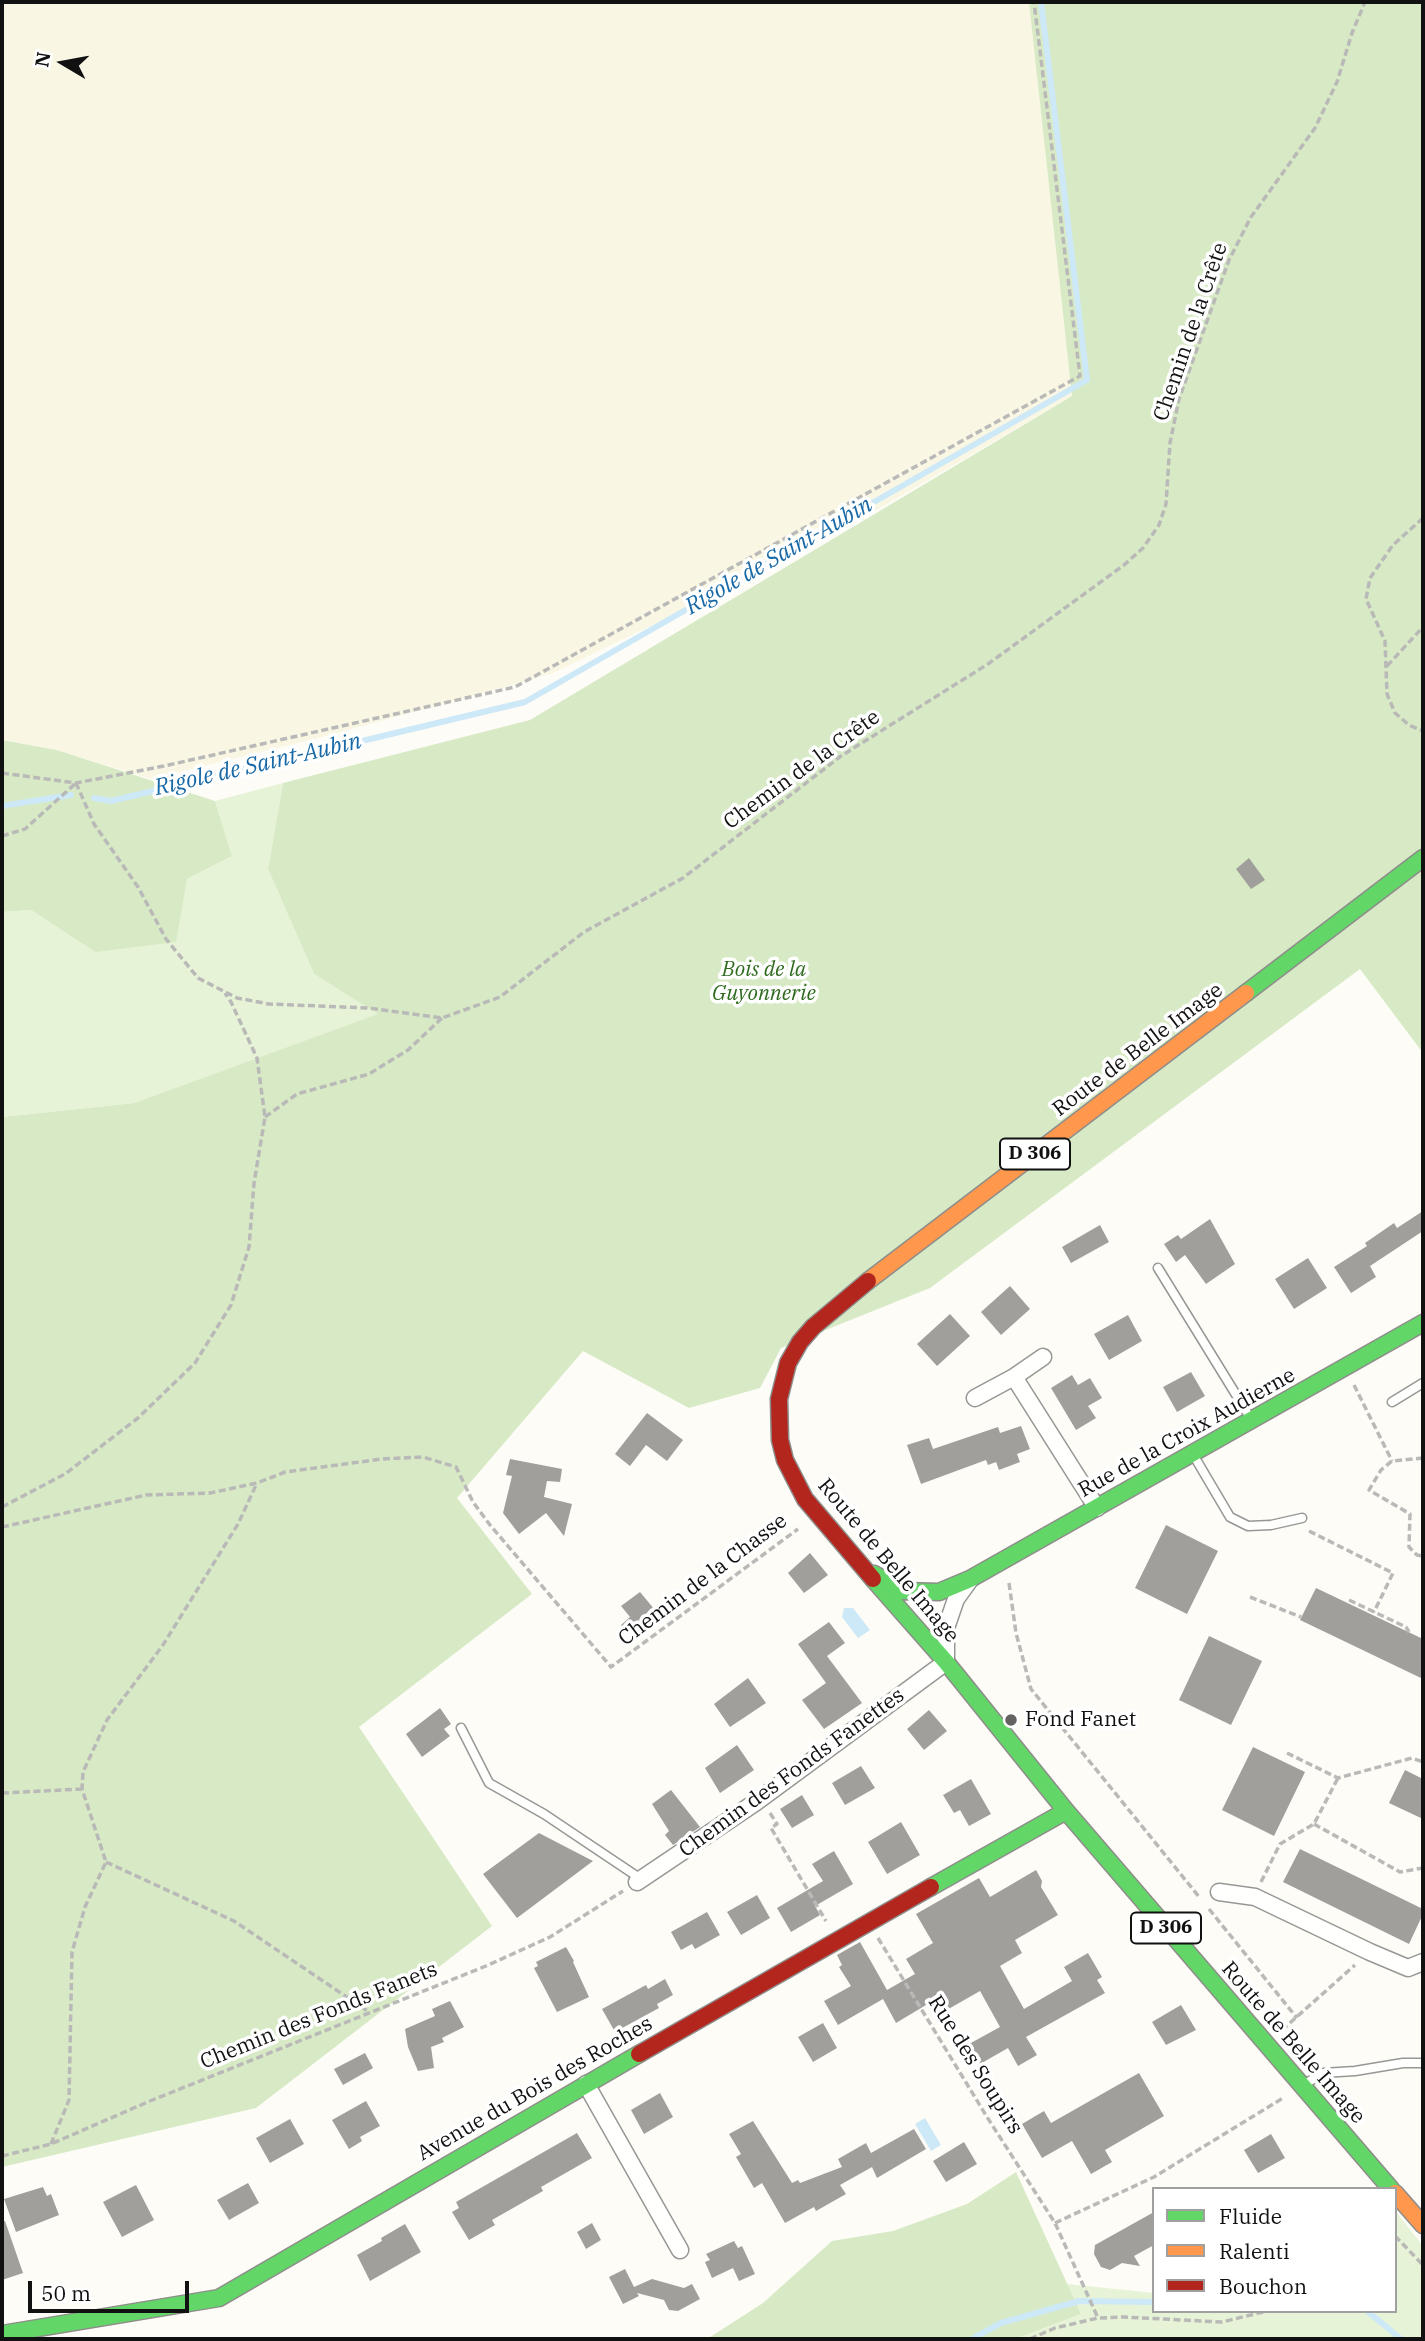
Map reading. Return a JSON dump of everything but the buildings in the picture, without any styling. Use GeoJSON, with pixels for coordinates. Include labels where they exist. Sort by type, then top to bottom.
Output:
{"type":"FeatureCollection","features":[{"type":"Feature","properties":{"kind":"main road","name":"Route de Belle Image"},"geometry":{"type":"LineString","coordinates":[[1390,2187],[1066,1811],[946,1662],[817,1515],[805,1499],[785,1460],[779,1429],[779,1399],[788,1363],[806,1334],[865,1283],[1423,858]]}},
{"type":"Feature","properties":{"kind":"main road","name":"Rue de la Croix Audierne"},"geometry":{"type":"LineString","coordinates":[[868,1571],[903,1591],[939,1592],[971,1579],[1423,1323]]}},
{"type":"Feature","properties":{"kind":"main road","name":"Avenue du Bois des Roches"},"geometry":{"type":"LineString","coordinates":[[2,2334],[219,2298],[868,1921],[1066,1811]]}},
{"type":"Feature","properties":{"kind":"main road","name":"Route de Belle Image"},"geometry":{"type":"LineString","coordinates":[[1397,2195],[1421,2223]]}},
{"type":"Feature","properties":{"kind":"street"},"geometry":{"type":"LineString","coordinates":[[975,1398],[1014,1377],[1043,1357]]}},
{"type":"Feature","properties":{"kind":"street"},"geometry":{"type":"LineString","coordinates":[[1014,1377],[1097,1508]]}},
{"type":"Feature","properties":{"kind":"street"},"geometry":{"type":"LineString","coordinates":[[946,1662],[947,1628],[956,1600],[971,1579]]}},
{"type":"Feature","properties":{"kind":"street","name":"Chemin des Fonds Fanettes"},"geometry":{"type":"LineString","coordinates":[[639,1880],[756,1802],[946,1662]]}},
{"type":"Feature","properties":{"kind":"street"},"geometry":{"type":"LineString","coordinates":[[1219,1892],[1255,1897],[1408,1968],[1423,1962]]}},
{"type":"Feature","properties":{"kind":"street"},"geometry":{"type":"LineString","coordinates":[[586,2084],[680,2250]]}},
{"type":"Feature","properties":{"kind":"lane"},"geometry":{"type":"LineString","coordinates":[[1157,1268],[1253,1421]]}},
{"type":"Feature","properties":{"kind":"lane"},"geometry":{"type":"LineString","coordinates":[[1392,1402],[1423,1383]]}},
{"type":"Feature","properties":{"kind":"lane"},"geometry":{"type":"LineString","coordinates":[[1193,1454],[1230,1517],[1248,1526],[1271,1525],[1302,1518]]}},
{"type":"Feature","properties":{"kind":"lane"},"geometry":{"type":"LineString","coordinates":[[461,1728],[489,1783],[544,1814],[639,1880]]}},
{"type":"Feature","properties":{"kind":"lane"},"geometry":{"type":"LineString","coordinates":[[1302,2086],[1323,2073],[1423,2063]]}},
{"type":"Feature","properties":{"kind":"path"},"geometry":{"type":"LineString","coordinates":[[2,773],[76,783],[515,687],[1080,376],[1034,2]]}},
{"type":"Feature","properties":{"kind":"path","name":"Chemin de la Crête"},"geometry":{"type":"LineString","coordinates":[[76,783],[94,824],[138,887],[166,939],[198,978],[237,998],[269,1004],[368,1008],[442,1017],[500,997],[584,932],[683,878],[841,756],[988,664],[1124,565],[1143,548],[1159,525],[1166,504],[1170,443],[1179,399],[1229,260],[1251,217],[1315,128],[1338,82],[1352,33],[1365,2]]}},
{"type":"Feature","properties":{"kind":"path"},"geometry":{"type":"LineString","coordinates":[[1423,518],[1393,545],[1370,578],[1366,598],[1385,641],[1387,694],[1395,713],[1423,732]]}},
{"type":"Feature","properties":{"kind":"path"},"geometry":{"type":"LineString","coordinates":[[1387,666],[1423,627]]}},
{"type":"Feature","properties":{"kind":"path"},"geometry":{"type":"LineString","coordinates":[[2,836],[25,829],[76,783]]}},
{"type":"Feature","properties":{"kind":"path"},"geometry":{"type":"LineString","coordinates":[[2,1507],[65,1474],[138,1418],[195,1363],[231,1305],[249,1247],[254,1183],[265,1118],[257,1058],[231,1002],[222,990]]}},
{"type":"Feature","properties":{"kind":"path"},"geometry":{"type":"LineString","coordinates":[[265,1118],[297,1094],[369,1074],[408,1050],[442,1017]]}},
{"type":"Feature","properties":{"kind":"path"},"geometry":{"type":"LineString","coordinates":[[1357,1391],[1392,1461]]}},
{"type":"Feature","properties":{"kind":"path","name":"Chemin de la Chasse"},"geometry":{"type":"LineString","coordinates":[[2,1527],[146,1495],[210,1493],[257,1483],[285,1472],[382,1458],[423,1457],[456,1467],[473,1502],[489,1525],[611,1667],[817,1515]]}},
{"type":"Feature","properties":{"kind":"path"},"geometry":{"type":"LineString","coordinates":[[1423,1458],[1392,1461],[1381,1470],[1369,1490],[1410,1514],[1409,1548],[1417,1555],[1423,1556]]}},
{"type":"Feature","properties":{"kind":"path"},"geometry":{"type":"LineString","coordinates":[[51,2144],[69,2100],[72,1952],[85,1907],[106,1862],[82,1789],[83,1772],[107,1720],[163,1645],[238,1524],[257,1483]]}},
{"type":"Feature","properties":{"kind":"path"},"geometry":{"type":"LineString","coordinates":[[1288,1521],[1393,1573],[1374,1612]]}},
{"type":"Feature","properties":{"kind":"path"},"geometry":{"type":"LineString","coordinates":[[1006,1560],[1016,1633],[1031,1689],[1297,2018]]}},
{"type":"Feature","properties":{"kind":"path"},"geometry":{"type":"LineString","coordinates":[[1250,1597],[1301,1617]]}},
{"type":"Feature","properties":{"kind":"path"},"geometry":{"type":"LineString","coordinates":[[1349,1600],[1406,1627],[1409,1632]]}},
{"type":"Feature","properties":{"kind":"path"},"geometry":{"type":"LineString","coordinates":[[1287,1753],[1338,1778],[1412,1758],[1423,1762]]}},
{"type":"Feature","properties":{"kind":"path"},"geometry":{"type":"LineString","coordinates":[[1255,1897],[1266,1867],[1280,1844],[1314,1824],[1338,1778]]}},
{"type":"Feature","properties":{"kind":"path"},"geometry":{"type":"LineString","coordinates":[[2,1793],[82,1789]]}},
{"type":"Feature","properties":{"kind":"path"},"geometry":{"type":"LineString","coordinates":[[756,1802],[764,1816],[770,1813],[777,1824],[771,1828],[837,1939]]}},
{"type":"Feature","properties":{"kind":"path"},"geometry":{"type":"LineString","coordinates":[[1314,1824],[1400,1872],[1423,1868]]}},
{"type":"Feature","properties":{"kind":"path"},"geometry":{"type":"LineString","coordinates":[[106,1862],[234,1921],[369,2012]]}},
{"type":"Feature","properties":{"kind":"path","name":"Chemin des Fonds Fanets"},"geometry":{"type":"LineString","coordinates":[[2,2155],[51,2144],[150,2101],[486,1966],[550,1937],[639,1880]]}},
{"type":"Feature","properties":{"kind":"path","name":"Rue des Soupirs"},"geometry":{"type":"LineString","coordinates":[[868,1921],[1055,2224],[1098,2318]]}},
{"type":"Feature","properties":{"kind":"path"},"geometry":{"type":"LineString","coordinates":[[1265,2043],[1370,1952]]}},
{"type":"Feature","properties":{"kind":"path"},"geometry":{"type":"LineString","coordinates":[[1055,2224],[1154,2176],[1302,2086]]}},
{"type":"Feature","properties":{"kind":"path"},"geometry":{"type":"LineString","coordinates":[[1397,2238],[1423,2265]]}},
{"type":"Feature","properties":{"kind":"path"},"geometry":{"type":"LineString","coordinates":[[1030,2339],[1055,2328],[1098,2318],[1222,2322],[1259,2313]]}},
{"type":"Feature","properties":{"kind":"shaded area"},"geometry":{"type":"Polygon","coordinates":[[[2,2],[1039,2],[1072,396],[865,517],[684,610],[551,674],[323,737],[151,779],[57,750],[2,740],[2,2]]]}},
{"type":"Feature","properties":{"kind":"green space","name":"Bois de la Guyonnerie"},"geometry":{"type":"Polygon","coordinates":[[[1029,2],[1423,2],[1423,1053],[1360,969],[930,1288],[781,1348],[760,1388],[689,1408],[583,1351],[457,1498],[532,1594],[359,1727],[492,1926],[256,2108],[2,2167],[2,1117],[134,1103],[378,1014],[314,974],[268,869],[283,783],[530,720],[1072,396],[1029,2]]]}},
{"type":"Feature","properties":{"kind":"green space"},"geometry":{"type":"Polygon","coordinates":[[[2,740],[57,750],[215,801],[232,856],[187,879],[176,942],[95,952],[31,910],[2,912],[2,740]]]}},
{"type":"Feature","properties":{"kind":"green space"},"geometry":{"type":"Polygon","coordinates":[[[283,783],[268,869],[314,974],[379,1014],[134,1103],[2,1117],[2,912],[31,910],[95,952],[187,879],[232,856],[215,801],[283,783]]]}},
{"type":"Feature","properties":{"kind":"green space"},"geometry":{"type":"Polygon","coordinates":[[[1016,2172],[1081,2314],[1015,2339],[707,2339],[763,2303],[832,2241],[893,2231],[967,2204],[1016,2172]]]}},
{"type":"Feature","properties":{"kind":"green space"},"geometry":{"type":"Polygon","coordinates":[[[1397,2213],[1423,2246],[1423,2339],[1015,2339],[1081,2314],[1067,2284],[1152,2293],[1152,2313],[1397,2313],[1397,2213]]]}},
{"type":"Feature","properties":{"kind":"water"},"geometry":{"type":"Polygon","coordinates":[[[844,1608],[853,1608],[870,1630],[858,1638],[842,1617],[844,1608]]]}},
{"type":"Feature","properties":{"kind":"water"},"geometry":{"type":"Polygon","coordinates":[[[925,2118],[941,2145],[931,2151],[915,2124],[925,2118]]]}},
{"type":"Feature","properties":{"kind":"waterway","name":"Rigole de Saint-Aubin"},"geometry":{"type":"LineString","coordinates":[[94,798],[111,801],[525,702],[1087,380],[1041,2]]}},
{"type":"Feature","properties":{"kind":"waterway","name":"Rigole de Saint-Aubin"},"geometry":{"type":"LineString","coordinates":[[2,806],[71,795]]}},
{"type":"Feature","properties":{"kind":"waterway"},"geometry":{"type":"LineString","coordinates":[[972,2339],[1001,2323],[1079,2301],[1152,2302]]}},
{"type":"Feature","properties":{"kind":"waterway"},"geometry":{"type":"LineString","coordinates":[[1369,2313],[1401,2339]]}},
{"type":"Feature","properties":{"kind":"traffic: fast"},"geometry":{"type":"LineString","coordinates":[[1246,993],[1423,858]]}},
{"type":"Feature","properties":{"kind":"traffic: fast"},"geometry":{"type":"LineString","coordinates":[[874,1574],[903,1591],[939,1592],[970,1579],[1423,1323]]}},
{"type":"Feature","properties":{"kind":"traffic: fast"},"geometry":{"type":"LineString","coordinates":[[873,1579],[946,1662],[1066,1811],[1389,2187]]}},
{"type":"Feature","properties":{"kind":"traffic: fast"},"geometry":{"type":"LineString","coordinates":[[931,1887],[1066,1811]]}},
{"type":"Feature","properties":{"kind":"traffic: fast"},"geometry":{"type":"LineString","coordinates":[[2,2334],[219,2298],[639,2054]]}},
{"type":"Feature","properties":{"kind":"traffic: slow"},"geometry":{"type":"LineString","coordinates":[[868,1281],[1246,993]]}},
{"type":"Feature","properties":{"kind":"traffic: slow"},"geometry":{"type":"LineString","coordinates":[[1397,2195],[1423,2225]]}},
{"type":"Feature","properties":{"kind":"traffic: jam"},"geometry":{"type":"LineString","coordinates":[[868,1281],[813,1327],[800,1342],[788,1363],[779,1399],[780,1440],[785,1460],[805,1499],[873,1579]]}},
{"type":"Feature","properties":{"kind":"traffic: jam"},"geometry":{"type":"LineString","coordinates":[[639,2054],[931,1887]]}},
{"type":"Feature","properties":{"kind":"place","name":"Fond Fanet"},"geometry":{"type":"Point","coordinates":[1011,1720]}}]}
